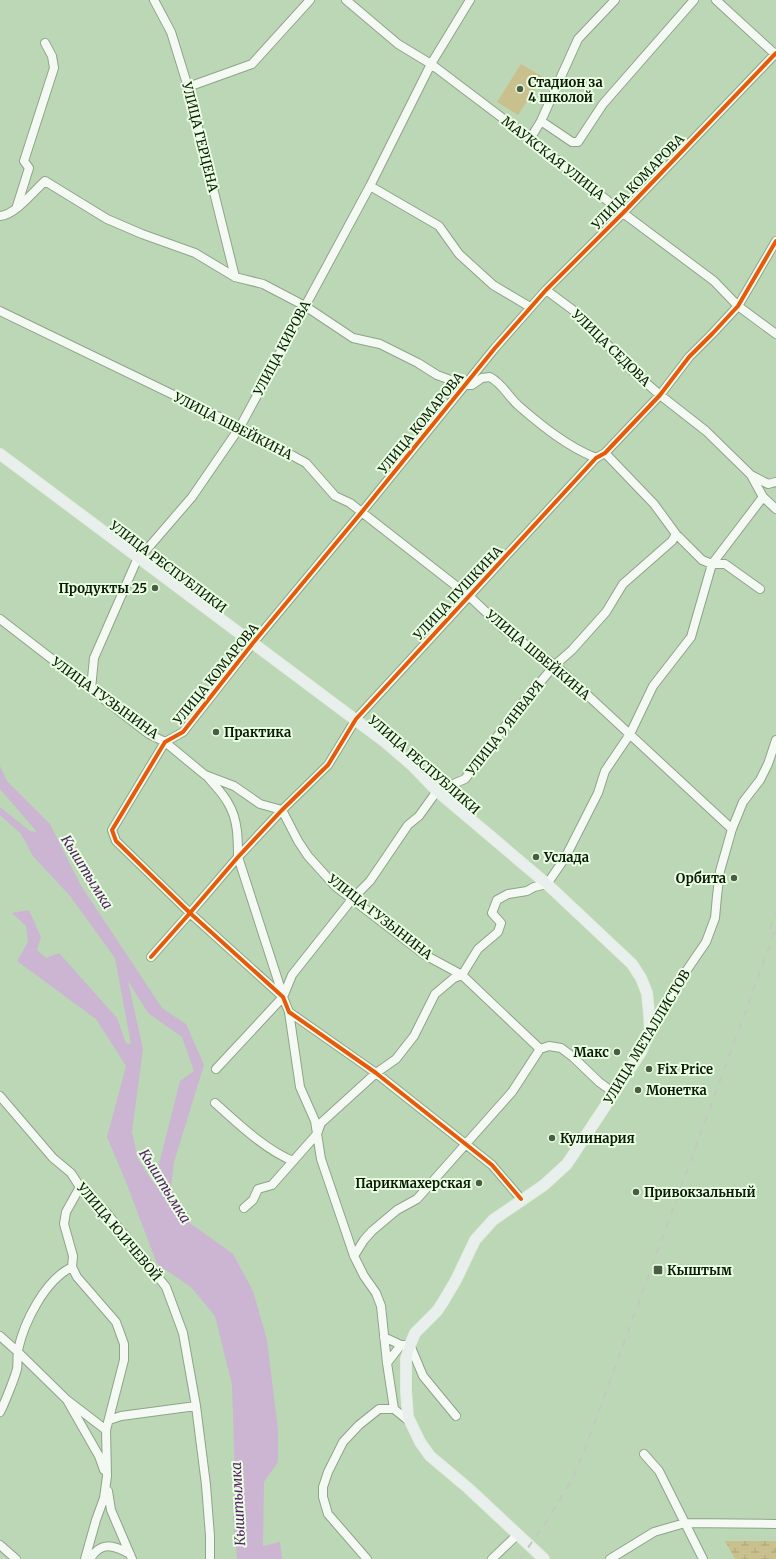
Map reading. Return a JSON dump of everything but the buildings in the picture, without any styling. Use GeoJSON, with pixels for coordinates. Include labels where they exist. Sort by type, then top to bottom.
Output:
{"type":"FeatureCollection","features":[{"type":"Feature","properties":{"kind":"main road","name":"УЛИЦА РЕСПУБЛИКИ"},"geometry":{"type":"LineString","coordinates":[[0,454],[356,719],[413,766],[437,791],[547,884],[632,964],[641,978],[647,993],[650,1031]]}},
{"type":"Feature","properties":{"kind":"main road","name":"УЛИЦА МЕТАЛЛИСТОВ"},"geometry":{"type":"LineString","coordinates":[[544,1559],[468,1488],[430,1456],[420,1442],[409,1421],[406,1406],[405,1345],[437,1311],[443,1302],[456,1280],[475,1240],[493,1220],[520,1200],[544,1185],[567,1164],[641,1052],[650,1031]]}},
{"type":"Feature","properties":{"kind":"street","name":"УЛИЦА ГЕРЦЕНА"},"geometry":{"type":"LineString","coordinates":[[154,0],[171,32],[188,86],[235,277]]}},
{"type":"Feature","properties":{"kind":"street"},"geometry":{"type":"LineString","coordinates":[[188,86],[252,64],[310,0]]}},
{"type":"Feature","properties":{"kind":"street","name":"МАУКСКАЯ УЛИЦА"},"geometry":{"type":"LineString","coordinates":[[346,0],[398,44],[431,64],[530,139],[623,213],[714,281],[738,306],[776,334]]}},
{"type":"Feature","properties":{"kind":"street","name":"УЛИЦА КИРОВА"},"geometry":{"type":"LineString","coordinates":[[91,689],[94,658],[139,558],[192,497],[240,426],[370,186],[431,64],[470,0]]}},
{"type":"Feature","properties":{"kind":"street"},"geometry":{"type":"LineString","coordinates":[[530,139],[541,121],[578,40],[615,0]]}},
{"type":"Feature","properties":{"kind":"street"},"geometry":{"type":"LineString","coordinates":[[541,121],[572,142],[578,142],[602,104],[694,0]]}},
{"type":"Feature","properties":{"kind":"street"},"geometry":{"type":"LineString","coordinates":[[716,0],[776,54]]}},
{"type":"Feature","properties":{"kind":"street"},"geometry":{"type":"LineString","coordinates":[[16,209],[29,168],[24,161],[54,68],[52,56],[44,43]]}},
{"type":"Feature","properties":{"kind":"street","name":"УЛИЦА КОМАРОВА"},"geometry":{"type":"LineString","coordinates":[[190,913],[116,841],[112,830],[166,742],[183,732],[252,643],[530,307],[776,54]]}},
{"type":"Feature","properties":{"kind":"street"},"geometry":{"type":"LineString","coordinates":[[0,216],[5,216],[16,209],[45,181],[107,219],[142,234],[195,253],[235,277],[262,284],[304,306],[353,338],[380,344],[418,363],[437,375],[464,385],[472,386],[482,378],[490,377],[504,387],[518,406],[559,437],[596,458]]}},
{"type":"Feature","properties":{"kind":"street"},"geometry":{"type":"LineString","coordinates":[[370,186],[439,226],[459,254],[493,285],[530,307]]}},
{"type":"Feature","properties":{"kind":"street","name":"УЛИЦА ПУШКИНА"},"geometry":{"type":"LineString","coordinates":[[151,957],[238,857],[282,810],[328,765],[356,719],[596,458],[605,453],[660,395],[689,357],[714,333],[738,306],[776,241]]}},
{"type":"Feature","properties":{"kind":"street","name":"УЛИЦА СЕДОВА"},"geometry":{"type":"LineString","coordinates":[[546,290],[581,316],[629,368],[660,395],[706,431],[751,475],[763,497],[776,509]]}},
{"type":"Feature","properties":{"kind":"street","name":"УЛИЦА ШВЕЙКИНА"},"geometry":{"type":"LineString","coordinates":[[0,311],[240,426],[306,464],[335,496],[350,503],[470,596],[505,630],[555,665],[732,829]]}},
{"type":"Feature","properties":{"kind":"street"},"geometry":{"type":"LineString","coordinates":[[605,453],[654,504],[676,534],[702,560],[712,564],[725,564],[760,589]]}},
{"type":"Feature","properties":{"kind":"street"},"geometry":{"type":"LineString","coordinates":[[751,475],[768,484],[776,482]]}},
{"type":"Feature","properties":{"kind":"street"},"geometry":{"type":"LineString","coordinates":[[244,1208],[253,1200],[258,1189],[272,1185],[293,1162],[317,1134],[321,1123],[376,1073],[396,1059],[414,1036],[435,994],[454,978],[462,975],[478,949],[498,932],[501,923],[492,912],[497,900],[508,894],[527,891],[534,887],[547,884],[565,858],[598,793],[605,771],[630,734],[653,686],[691,637],[712,564],[763,497]]}},
{"type":"Feature","properties":{"kind":"street","name":"УЛИЦА 9 ЯНВАРЯ"},"geometry":{"type":"LineString","coordinates":[[437,791],[465,779],[524,701],[555,665],[572,650],[606,612],[623,584],[672,540],[676,534]]}},
{"type":"Feature","properties":{"kind":"street","name":"УЛИЦА ГУЗЫНИНА"},"geometry":{"type":"LineString","coordinates":[[0,619],[149,734],[166,742],[205,775],[234,786],[260,804],[282,810],[298,841],[308,856],[335,886],[353,898],[425,955],[462,975],[540,1049]]}},
{"type":"Feature","properties":{"kind":"street","name":"УЛИЦА МЕТАЛЛИСТОВ"},"geometry":{"type":"LineString","coordinates":[[650,1031],[676,986],[706,942],[715,918],[720,871],[732,829],[743,802],[760,780],[768,764],[776,740]]}},
{"type":"Feature","properties":{"kind":"street"},"geometry":{"type":"LineString","coordinates":[[205,775],[228,803],[234,816],[238,835],[238,857],[289,1012],[300,1087],[315,1122],[321,1159],[354,1256],[364,1276],[376,1293],[381,1306],[394,1409]]}},
{"type":"Feature","properties":{"kind":"street"},"geometry":{"type":"LineString","coordinates":[[216,1068],[283,997],[292,975],[353,898],[370,881],[408,825],[419,816],[437,791]]}},
{"type":"Feature","properties":{"kind":"street"},"geometry":{"type":"LineString","coordinates":[[190,913],[283,997]]}},
{"type":"Feature","properties":{"kind":"street"},"geometry":{"type":"LineString","coordinates":[[289,1012],[376,1073],[492,1165],[520,1200]]}},
{"type":"Feature","properties":{"kind":"street"},"geometry":{"type":"LineString","coordinates":[[354,1256],[364,1240],[372,1231],[397,1210],[417,1199],[512,1092],[540,1049],[549,1046],[561,1048],[573,1057],[599,1082],[614,1093]]}},
{"type":"Feature","properties":{"kind":"street","name":"УЛИЦА Ю.ИЧЕВОЙ"},"geometry":{"type":"LineString","coordinates":[[0,1096],[53,1158],[71,1173],[80,1187],[106,1212],[166,1286],[183,1333],[196,1406],[206,1485],[210,1536],[210,1559]]}},
{"type":"Feature","properties":{"kind":"street"},"geometry":{"type":"LineString","coordinates":[[215,1103],[252,1134],[285,1158],[293,1162]]}},
{"type":"Feature","properties":{"kind":"street"},"geometry":{"type":"LineString","coordinates":[[80,1187],[66,1212],[64,1224],[74,1256],[72,1267],[77,1277],[116,1322],[124,1344],[124,1360],[106,1430],[107,1476],[111,1510],[131,1556]]}},
{"type":"Feature","properties":{"kind":"street"},"geometry":{"type":"LineString","coordinates":[[0,1411],[16,1369],[23,1332],[48,1286],[65,1270],[72,1267]]}},
{"type":"Feature","properties":{"kind":"street"},"geometry":{"type":"LineString","coordinates":[[0,1336],[67,1400],[106,1430]]}},
{"type":"Feature","properties":{"kind":"street"},"geometry":{"type":"LineString","coordinates":[[384,1337],[405,1345],[423,1376],[456,1416]]}},
{"type":"Feature","properties":{"kind":"street"},"geometry":{"type":"LineString","coordinates":[[387,1363],[405,1345]]}},
{"type":"Feature","properties":{"kind":"street"},"geometry":{"type":"LineString","coordinates":[[67,1400],[99,1456],[107,1476],[104,1498],[85,1559]]}},
{"type":"Feature","properties":{"kind":"street"},"geometry":{"type":"LineString","coordinates":[[109,1420],[121,1416],[196,1406]]}},
{"type":"Feature","properties":{"kind":"street"},"geometry":{"type":"LineString","coordinates":[[367,1559],[328,1514],[323,1497],[323,1486],[328,1472],[343,1442],[359,1425],[379,1409],[394,1409],[409,1421]]}},
{"type":"Feature","properties":{"kind":"street"},"geometry":{"type":"LineString","coordinates":[[644,1454],[659,1471],[704,1559]]}},
{"type":"Feature","properties":{"kind":"street"},"geometry":{"type":"LineString","coordinates":[[610,1559],[654,1532],[685,1523],[776,1524]]}},
{"type":"Feature","properties":{"kind":"street"},"geometry":{"type":"LineString","coordinates":[[492,1559],[518,1534]]}},
{"type":"Feature","properties":{"kind":"street"},"geometry":{"type":"LineString","coordinates":[[0,1545],[16,1559]]}},
{"type":"Feature","properties":{"kind":"street"},"geometry":{"type":"LineString","coordinates":[[90,1559],[94,1552],[106,1546],[116,1547],[131,1556]]}},
{"type":"Feature","properties":{"kind":"green space","name":"Стадион за 4 школой"},"geometry":{"type":"Polygon","coordinates":[[[521,64],[543,77],[518,115],[497,102],[521,64]]]}},
{"type":"Feature","properties":{"kind":"green space"},"geometry":{"type":"Polygon","coordinates":[[[725,1541],[776,1541],[776,1559],[735,1559],[725,1541]]]}},
{"type":"Feature","properties":{"kind":"water","name":"Кыштымка"},"geometry":{"type":"Polygon","coordinates":[[[0,766],[7,781],[50,824],[80,884],[162,1008],[186,1024],[204,1065],[174,1162],[171,1188],[190,1223],[233,1254],[253,1291],[267,1340],[278,1430],[278,1462],[264,1482],[263,1546],[280,1542],[282,1559],[237,1559],[233,1517],[243,1493],[235,1477],[232,1385],[215,1316],[191,1287],[157,1264],[107,1137],[126,1066],[96,1019],[17,961],[28,942],[26,926],[12,913],[29,910],[41,937],[37,950],[46,958],[59,953],[117,1018],[126,1043],[131,1044],[115,958],[70,896],[33,856],[21,834],[0,815],[0,807],[30,831],[37,832],[0,789],[0,766]],[[128,981],[143,1049],[132,1132],[138,1159],[154,1184],[180,1081],[194,1071],[182,1037],[148,1013],[128,981]]]}},
{"type":"Feature","properties":{"kind":"railway"},"geometry":{"type":"LineString","coordinates":[[770,929],[776,913]]}},
{"type":"Feature","properties":{"kind":"railway"},"geometry":{"type":"LineString","coordinates":[[520,1559],[544,1525],[572,1480],[585,1449],[776,928]]}},
{"type":"Feature","properties":{"kind":"cycle path"},"geometry":{"type":"LineString","coordinates":[[521,1199],[492,1165],[376,1073],[289,1012],[283,997],[190,913],[116,841],[112,830],[165,742],[183,732],[253,643],[495,348],[546,290],[623,213],[776,53]]}},
{"type":"Feature","properties":{"kind":"cycle path"},"geometry":{"type":"LineString","coordinates":[[151,957],[238,857],[282,810],[328,765],[356,719],[596,458],[605,453],[660,395],[689,357],[738,306],[776,241]]}},
{"type":"Feature","properties":{"kind":"place","name":"Стадион за 4 школой"},"geometry":{"type":"Point","coordinates":[520,89]}},
{"type":"Feature","properties":{"kind":"place","name":"Продукты 25"},"geometry":{"type":"Point","coordinates":[155,588]}},
{"type":"Feature","properties":{"kind":"place","name":"Практика"},"geometry":{"type":"Point","coordinates":[216,732]}},
{"type":"Feature","properties":{"kind":"place","name":"Услада"},"geometry":{"type":"Point","coordinates":[536,857]}},
{"type":"Feature","properties":{"kind":"place","name":"Орбита"},"geometry":{"type":"Point","coordinates":[734,878]}},
{"type":"Feature","properties":{"kind":"place","name":"Макс"},"geometry":{"type":"Point","coordinates":[617,1052]}},
{"type":"Feature","properties":{"kind":"place","name":"Fix Price"},"geometry":{"type":"Point","coordinates":[649,1069]}},
{"type":"Feature","properties":{"kind":"place","name":"Монетка"},"geometry":{"type":"Point","coordinates":[638,1090]}},
{"type":"Feature","properties":{"kind":"place","name":"Кулинария"},"geometry":{"type":"Point","coordinates":[552,1138]}},
{"type":"Feature","properties":{"kind":"place","name":"Парикмахерская"},"geometry":{"type":"Point","coordinates":[479,1183]}},
{"type":"Feature","properties":{"kind":"place","name":"Привокзальный"},"geometry":{"type":"Point","coordinates":[636,1192]}},
{"type":"Feature","properties":{"kind":"place","name":"Кыштым"},"geometry":{"type":"Point","coordinates":[658,1270]}}]}
